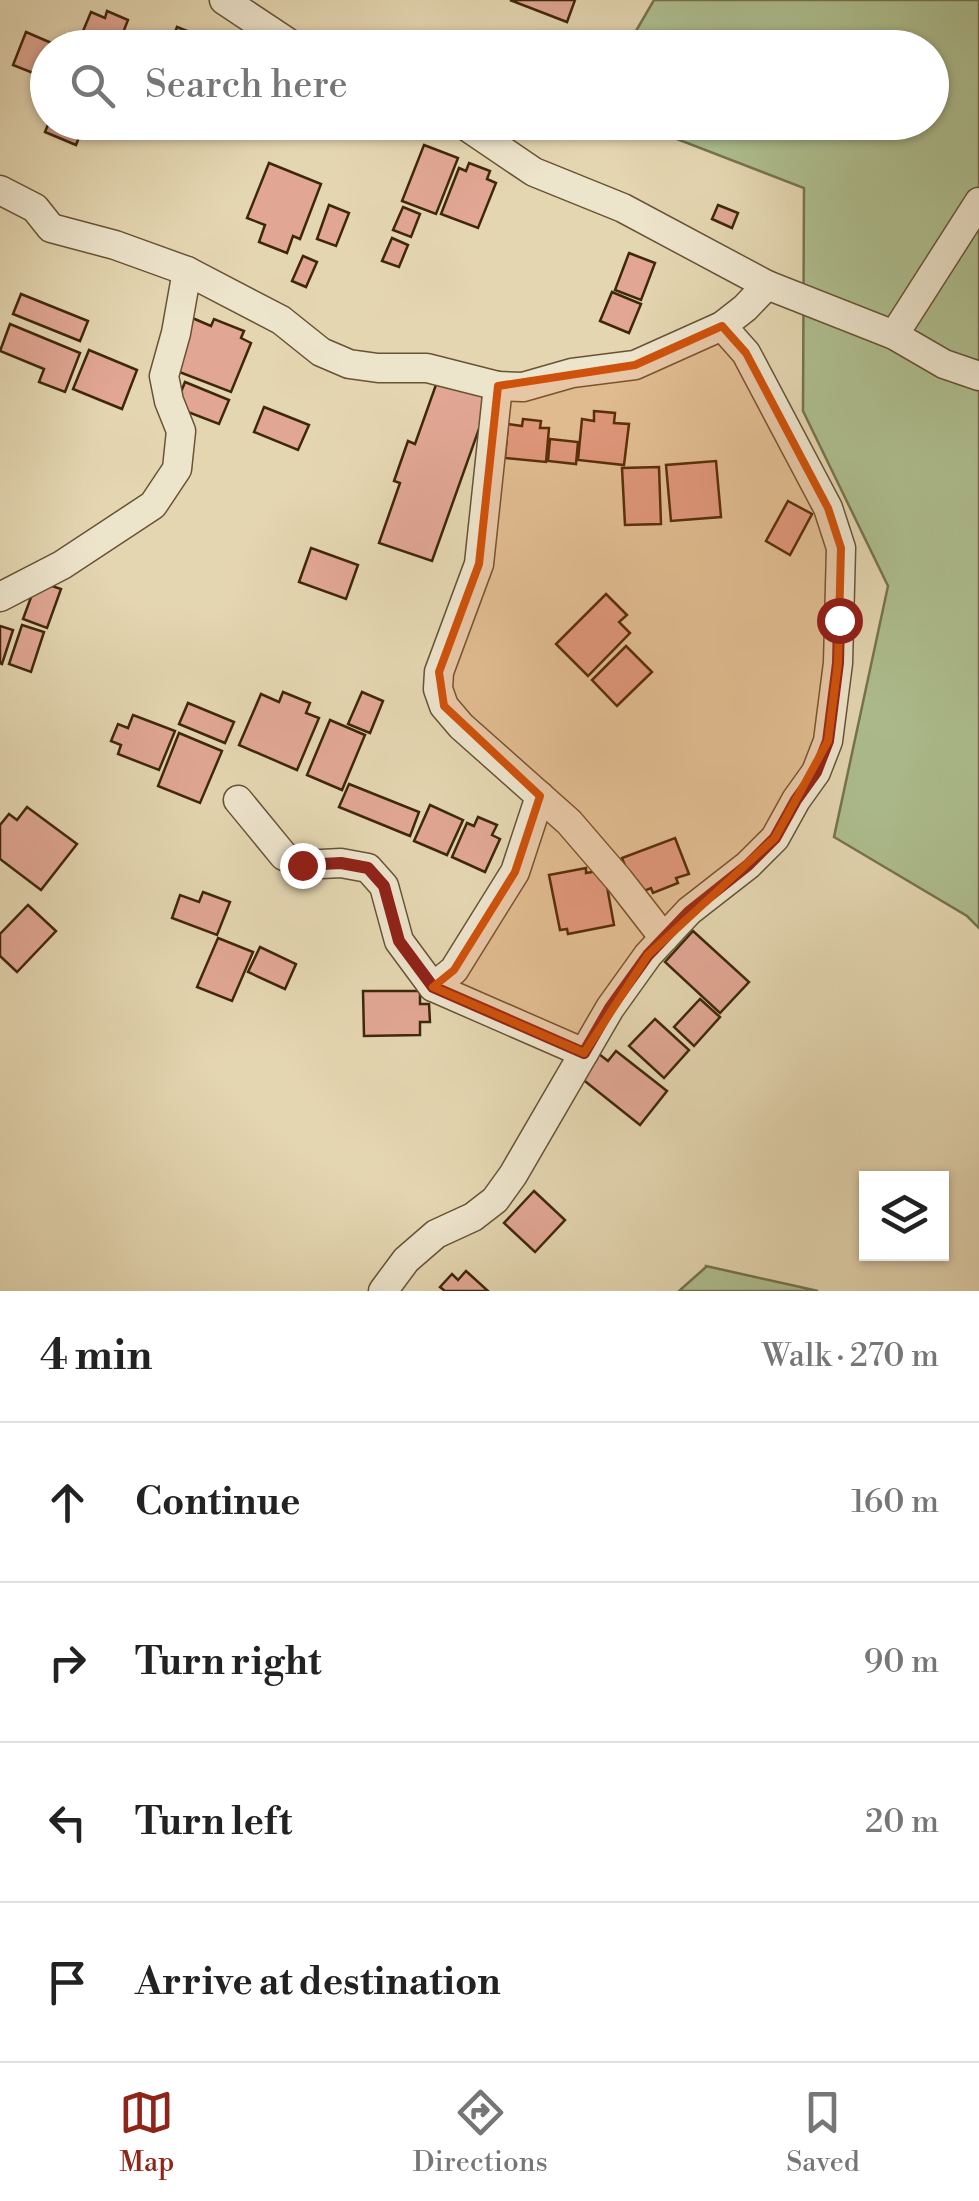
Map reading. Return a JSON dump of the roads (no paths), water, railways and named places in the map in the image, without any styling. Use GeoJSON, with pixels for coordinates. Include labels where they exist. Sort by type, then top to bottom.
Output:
{"type":"FeatureCollection","features":[{"type":"Feature","properties":{"kind":"street"},"geometry":{"type":"LineString","coordinates":[[224,0],[269,30]]}},
{"type":"Feature","properties":{"kind":"street"},"geometry":{"type":"LineString","coordinates":[[487,140],[534,172],[622,208],[766,286],[894,335],[944,364],[979,376]]}},
{"type":"Feature","properties":{"kind":"street"},"geometry":{"type":"LineString","coordinates":[[0,190],[35,208],[52,228],[115,244],[187,271],[281,320],[321,352],[349,364],[427,368],[498,386],[523,386],[572,373],[635,365],[722,326],[766,286]]}},
{"type":"Feature","properties":{"kind":"street"},"geometry":{"type":"LineString","coordinates":[[894,335],[979,202]]}},
{"type":"Feature","properties":{"kind":"street"},"geometry":{"type":"LineString","coordinates":[[0,597],[62,565],[153,505],[177,469],[181,431],[164,376],[187,271]]}},
{"type":"Feature","properties":{"kind":"street"},"geometry":{"type":"LineString","coordinates":[[383,1291],[406,1260],[436,1234],[473,1217],[495,1200],[610,1008],[648,955],[689,912],[775,838],[816,772],[828,741],[838,663],[842,548],[828,508],[746,353],[722,326]]}},
{"type":"Feature","properties":{"kind":"street"},"geometry":{"type":"LineString","coordinates":[[498,386],[479,564],[439,672],[438,689],[444,706],[461,726],[569,822],[664,938]]}},
{"type":"Feature","properties":{"kind":"street"},"geometry":{"type":"LineString","coordinates":[[433,987],[454,970],[515,872],[540,796]]}},
{"type":"Feature","properties":{"kind":"street"},"geometry":{"type":"LineString","coordinates":[[238,800],[284,856],[302,865],[341,863],[368,868],[384,886],[399,941],[433,987],[584,1053]]}}]}
